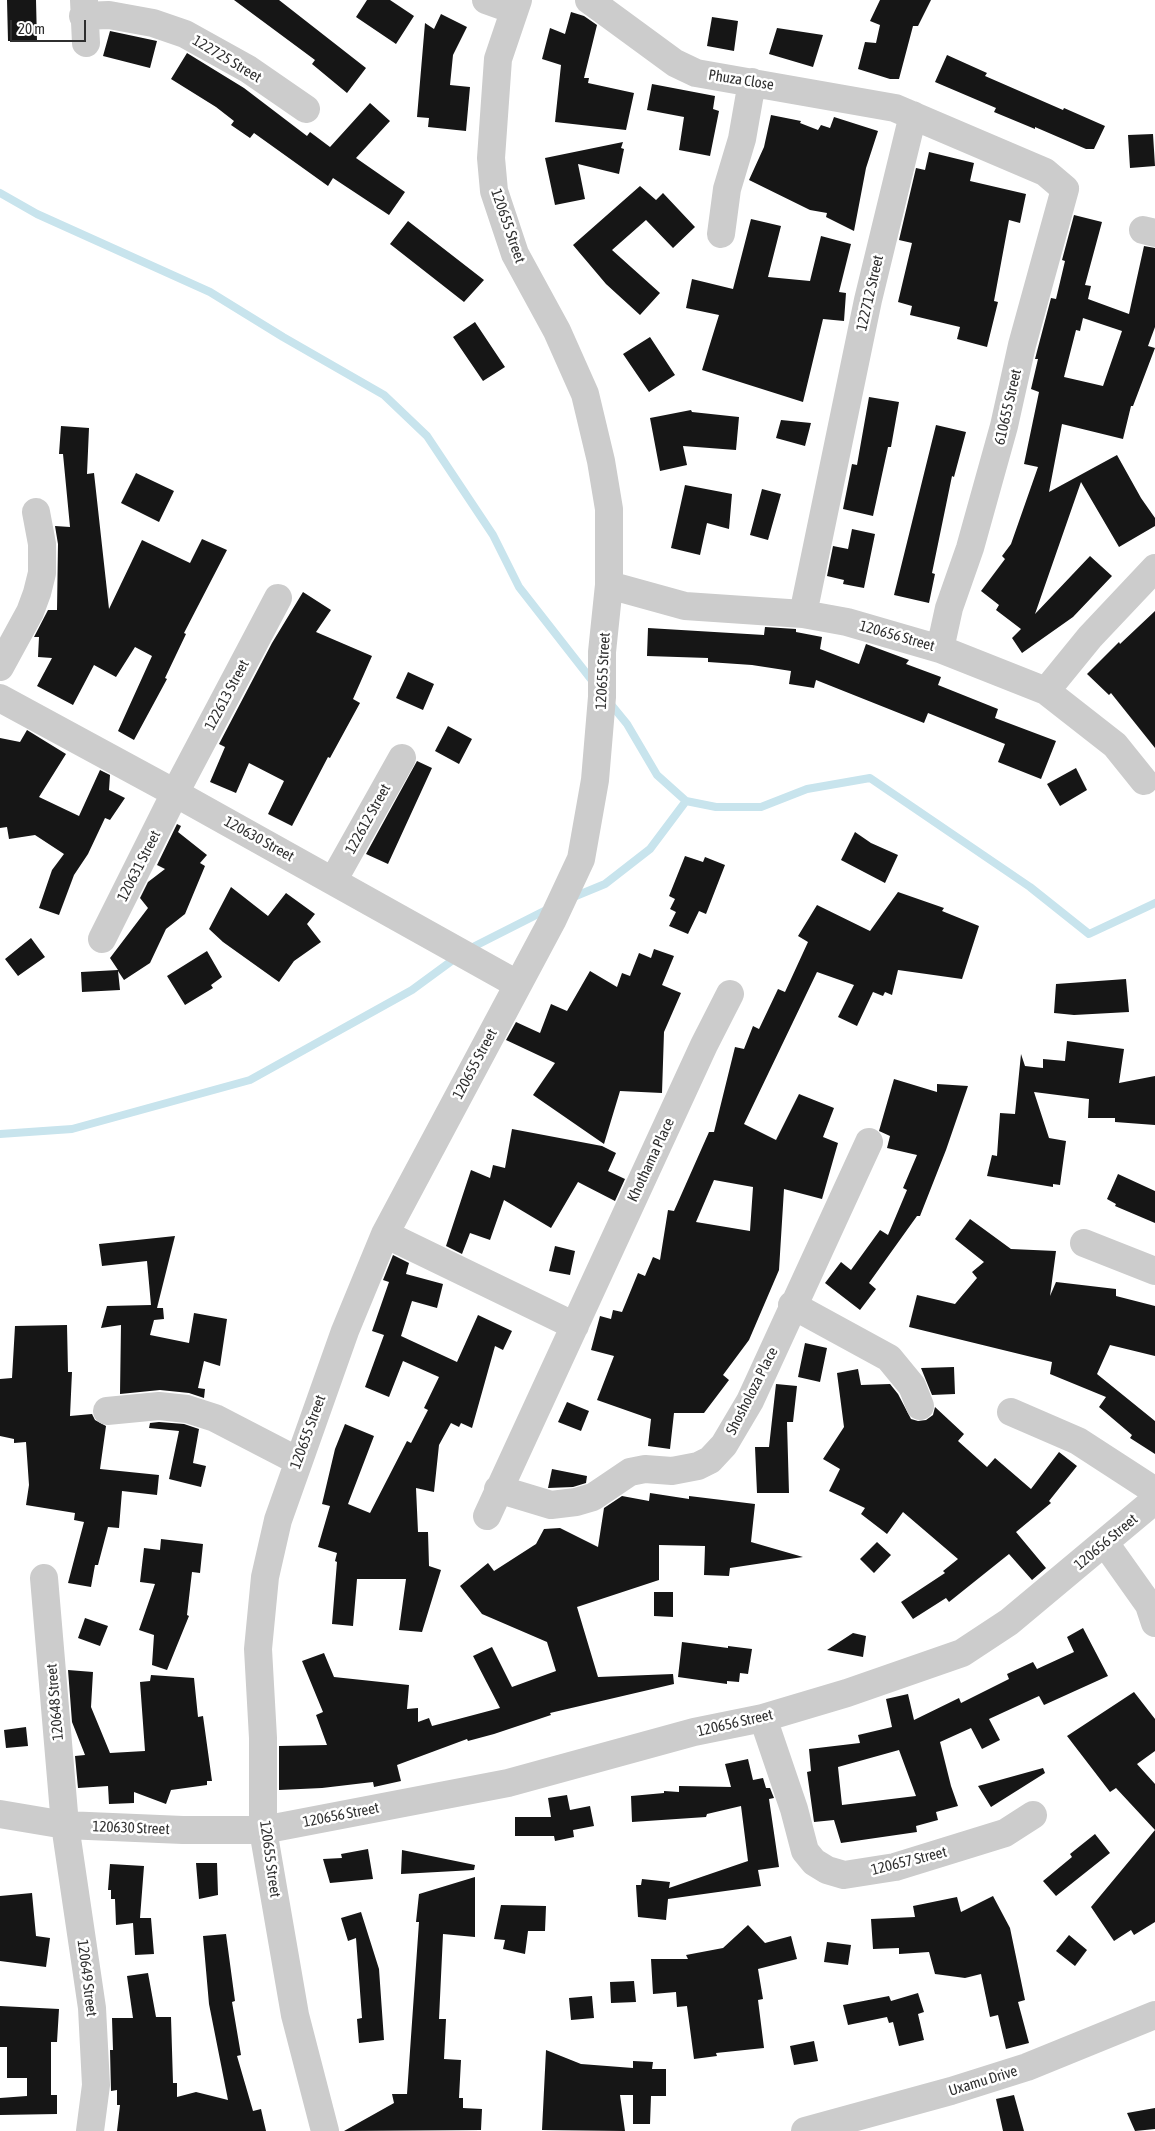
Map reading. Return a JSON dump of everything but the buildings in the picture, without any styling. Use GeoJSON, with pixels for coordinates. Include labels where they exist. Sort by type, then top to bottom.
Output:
{"type":"FeatureCollection","features":[{"type":"Feature","properties":{"kind":"street"},"geometry":{"type":"LineString","coordinates":[[486,0],[516,5]]}},
{"type":"Feature","properties":{"kind":"street","name":"Phuza Close"},"geometry":{"type":"LineString","coordinates":[[589,0],[675,63],[696,73],[895,108],[913,115]]}},
{"type":"Feature","properties":{"kind":"street","name":"120655 Street"},"geometry":{"type":"LineString","coordinates":[[325,2131],[295,2015],[263,1830],[263,1738],[258,1649],[265,1577],[278,1520],[345,1331],[386,1234],[552,921],[581,859],[595,780],[602,697],[602,652],[609,585],[609,510],[601,462],[585,394],[557,331],[515,254],[494,191],[490,158],[498,59],[516,5]]}},
{"type":"Feature","properties":{"kind":"street","name":"122725 Street"},"geometry":{"type":"LineString","coordinates":[[84,20],[109,15],[153,22],[185,34],[248,69],[306,109]]}},
{"type":"Feature","properties":{"kind":"street"},"geometry":{"type":"LineString","coordinates":[[721,234],[728,189],[742,139],[752,82]]}},
{"type":"Feature","properties":{"kind":"street","name":"610655 Street"},"geometry":{"type":"LineString","coordinates":[[913,115],[1045,172],[1065,189],[1022,345],[1004,426],[970,548],[949,608],[940,649]]}},
{"type":"Feature","properties":{"kind":"street","name":"122712 Street"},"geometry":{"type":"LineString","coordinates":[[803,614],[868,300],[913,115]]}},
{"type":"Feature","properties":{"kind":"street"},"geometry":{"type":"LineString","coordinates":[[0,666],[30,612],[42,573],[42,544],[36,512]]}},
{"type":"Feature","properties":{"kind":"street"},"geometry":{"type":"LineString","coordinates":[[1046,691],[1090,637],[1155,568]]}},
{"type":"Feature","properties":{"kind":"street","name":"120656 Street"},"geometry":{"type":"LineString","coordinates":[[609,585],[686,606],[803,614],[847,622],[940,649],[1046,691],[1115,745],[1144,781]]}},
{"type":"Feature","properties":{"kind":"street","name":"122613 Street"},"geometry":{"type":"LineString","coordinates":[[175,793],[278,598]]}},
{"type":"Feature","properties":{"kind":"street","name":"120630 Street"},"geometry":{"type":"LineString","coordinates":[[0,698],[175,793],[517,984]]}},
{"type":"Feature","properties":{"kind":"street","name":"122612 Street"},"geometry":{"type":"LineString","coordinates":[[334,881],[402,758]]}},
{"type":"Feature","properties":{"kind":"street","name":"120631 Street"},"geometry":{"type":"LineString","coordinates":[[102,939],[175,793]]}},
{"type":"Feature","properties":{"kind":"street","name":"Khothama Place"},"geometry":{"type":"LineString","coordinates":[[486,1516],[704,1045],[730,994]]}},
{"type":"Feature","properties":{"kind":"street","name":"Shosholoza Place"},"geometry":{"type":"LineString","coordinates":[[498,1490],[551,1505],[576,1502],[599,1494],[630,1472],[644,1469],[672,1471],[698,1466],[710,1460],[724,1445],[750,1401],[792,1305],[869,1142]]}},
{"type":"Feature","properties":{"kind":"street"},"geometry":{"type":"LineString","coordinates":[[386,1234],[575,1326]]}},
{"type":"Feature","properties":{"kind":"street"},"geometry":{"type":"LineString","coordinates":[[1084,1243],[1155,1271]]}},
{"type":"Feature","properties":{"kind":"street"},"geometry":{"type":"LineString","coordinates":[[792,1305],[889,1358],[912,1386],[920,1406]]}},
{"type":"Feature","properties":{"kind":"street"},"geometry":{"type":"LineString","coordinates":[[107,1411],[159,1406],[187,1409],[215,1418],[298,1461]]}},
{"type":"Feature","properties":{"kind":"street"},"geometry":{"type":"LineString","coordinates":[[1010,1412],[1078,1441],[1155,1491]]}},
{"type":"Feature","properties":{"kind":"street","name":"120656 Street"},"geometry":{"type":"LineString","coordinates":[[263,1830],[508,1783],[694,1732],[763,1718],[847,1694],[962,1653],[1009,1622],[1155,1500]]}},
{"type":"Feature","properties":{"kind":"street"},"geometry":{"type":"LineString","coordinates":[[1105,1543],[1149,1605],[1155,1623]]}},
{"type":"Feature","properties":{"kind":"street","name":"120648 Street"},"geometry":{"type":"LineString","coordinates":[[44,1578],[65,1825]]}},
{"type":"Feature","properties":{"kind":"street","name":"120657 Street"},"geometry":{"type":"LineString","coordinates":[[763,1718],[805,1851],[814,1862],[827,1870],[844,1875],[895,1867],[1005,1833],[1033,1815]]}},
{"type":"Feature","properties":{"kind":"street","name":"120630 Street"},"geometry":{"type":"LineString","coordinates":[[0,1814],[65,1825],[183,1830],[263,1830]]}},
{"type":"Feature","properties":{"kind":"street","name":"120649 Street"},"geometry":{"type":"LineString","coordinates":[[65,1825],[92,2008],[96,2085],[90,2131]]}},
{"type":"Feature","properties":{"kind":"street","name":"Uxamu Drive"},"geometry":{"type":"LineString","coordinates":[[805,2131],[951,2091],[1027,2067],[1155,2015]]}},
{"type":"Feature","properties":{"kind":"waterway"},"geometry":{"type":"LineString","coordinates":[[0,193],[37,214],[210,292],[283,337],[384,395],[427,436],[493,535],[519,587],[594,683]]}},
{"type":"Feature","properties":{"kind":"waterway"},"geometry":{"type":"LineString","coordinates":[[609,702],[627,724],[657,775],[686,801],[716,807],[761,807],[807,789],[870,778],[1030,887],[1089,934],[1155,903]]}},
{"type":"Feature","properties":{"kind":"waterway"},"geometry":{"type":"LineString","coordinates":[[571,898],[605,884],[650,849],[686,801]]}},
{"type":"Feature","properties":{"kind":"waterway"},"geometry":{"type":"LineString","coordinates":[[469,949],[550,908]]}},
{"type":"Feature","properties":{"kind":"waterway"},"geometry":{"type":"LineString","coordinates":[[0,1134],[72,1129],[250,1080],[412,990],[457,957]]}}]}
